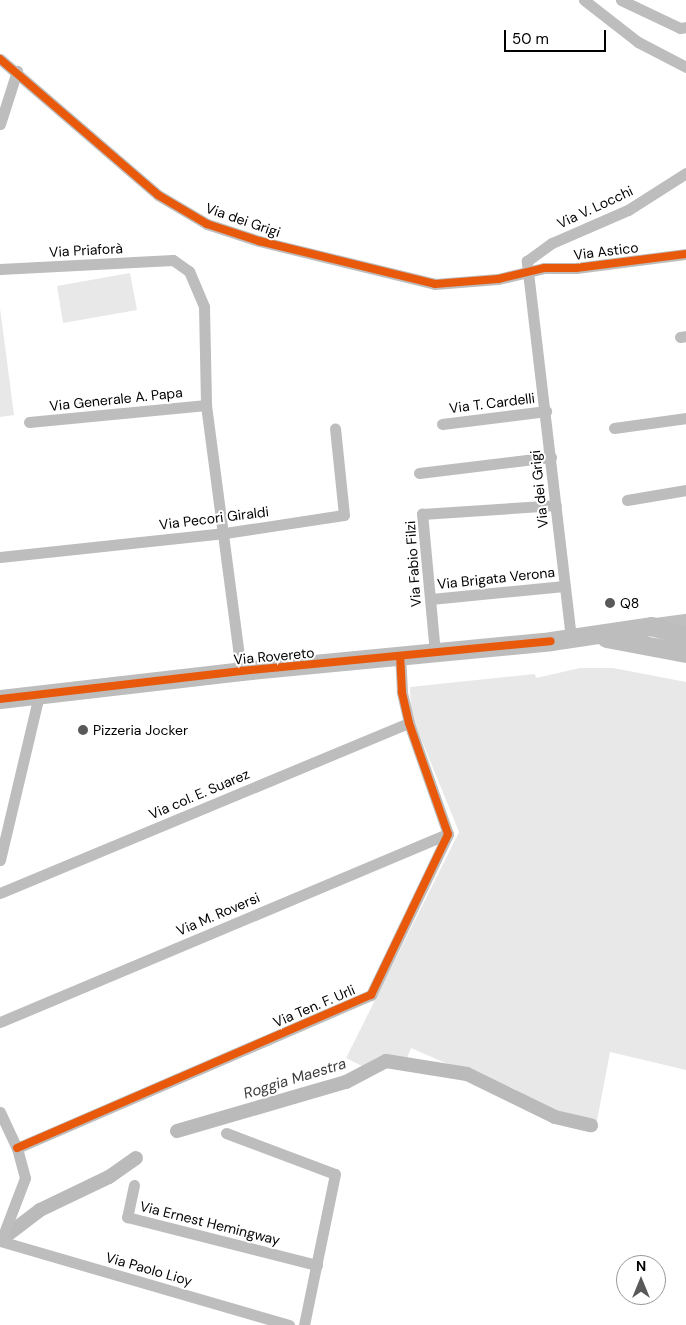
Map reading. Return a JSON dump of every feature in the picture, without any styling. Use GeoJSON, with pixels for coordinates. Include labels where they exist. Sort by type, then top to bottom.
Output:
{"type":"FeatureCollection","features":[{"type":"Feature","properties":{"kind":"main road","name":"Via Rovereto"},"geometry":{"type":"LineString","coordinates":[[0,699],[240,671],[400,657],[579,637],[645,633]]}},
{"type":"Feature","properties":{"kind":"main road"},"geometry":{"type":"LineString","coordinates":[[645,633],[686,636]]}},
{"type":"Feature","properties":{"kind":"street"},"geometry":{"type":"LineString","coordinates":[[584,0],[638,42],[686,67]]}},
{"type":"Feature","properties":{"kind":"street"},"geometry":{"type":"LineString","coordinates":[[621,0],[680,28],[686,27]]}},
{"type":"Feature","properties":{"kind":"street","name":"Via dei Grigi"},"geometry":{"type":"LineString","coordinates":[[0,59],[17,71],[158,195],[207,224],[259,241],[435,284],[529,273],[546,411],[564,586],[579,637]]}},
{"type":"Feature","properties":{"kind":"street"},"geometry":{"type":"LineString","coordinates":[[0,124],[17,71]]}},
{"type":"Feature","properties":{"kind":"street","name":"Via V. Locchi"},"geometry":{"type":"LineString","coordinates":[[529,273],[527,261],[552,244],[628,210],[686,173]]}},
{"type":"Feature","properties":{"kind":"street","name":"Via Astico"},"geometry":{"type":"LineString","coordinates":[[529,273],[544,268],[576,268],[686,254]]}},
{"type":"Feature","properties":{"kind":"street","name":"Via Priaforà"},"geometry":{"type":"LineString","coordinates":[[0,270],[173,260],[189,271],[204,308],[206,405]]}},
{"type":"Feature","properties":{"kind":"street"},"geometry":{"type":"LineString","coordinates":[[206,405],[225,533],[240,671]]}},
{"type":"Feature","properties":{"kind":"street","name":"Via Generale A. Papa"},"geometry":{"type":"LineString","coordinates":[[29,422],[206,405]]}},
{"type":"Feature","properties":{"kind":"street","name":"Via T. Cardelli"},"geometry":{"type":"LineString","coordinates":[[442,424],[546,411]]}},
{"type":"Feature","properties":{"kind":"street"},"geometry":{"type":"LineString","coordinates":[[614,428],[686,418]]}},
{"type":"Feature","properties":{"kind":"street","name":"Via Pecori Giraldi"},"geometry":{"type":"LineString","coordinates":[[0,557],[225,533],[344,515],[335,428]]}},
{"type":"Feature","properties":{"kind":"street"},"geometry":{"type":"LineString","coordinates":[[419,473],[551,457]]}},
{"type":"Feature","properties":{"kind":"street"},"geometry":{"type":"LineString","coordinates":[[627,500],[686,490]]}},
{"type":"Feature","properties":{"kind":"street","name":"Via Fabio Filzi"},"geometry":{"type":"LineString","coordinates":[[435,653],[422,514],[556,505]]}},
{"type":"Feature","properties":{"kind":"street","name":"Via Brigata Verona"},"geometry":{"type":"LineString","coordinates":[[431,599],[564,586]]}},
{"type":"Feature","properties":{"kind":"street","name":"Via Rovereto"},"geometry":{"type":"LineString","coordinates":[[645,633],[686,636]]}},
{"type":"Feature","properties":{"kind":"street"},"geometry":{"type":"LineString","coordinates":[[400,657],[402,692],[409,722],[448,834]]}},
{"type":"Feature","properties":{"kind":"street"},"geometry":{"type":"LineString","coordinates":[[1,854],[39,695]]}},
{"type":"Feature","properties":{"kind":"street","name":"Via col. E. Suarez"},"geometry":{"type":"LineString","coordinates":[[0,893],[409,722]]}},
{"type":"Feature","properties":{"kind":"street","name":"Via M. Roversi"},"geometry":{"type":"LineString","coordinates":[[0,1022],[448,834]]}},
{"type":"Feature","properties":{"kind":"street","name":"Via Ten. F. Urli"},"geometry":{"type":"LineString","coordinates":[[17,1148],[371,995],[448,834]]}},
{"type":"Feature","properties":{"kind":"street"},"geometry":{"type":"LineString","coordinates":[[0,1112],[17,1148],[25,1178],[0,1241]]}},
{"type":"Feature","properties":{"kind":"street"},"geometry":{"type":"LineString","coordinates":[[226,1133],[335,1174],[304,1325]]}},
{"type":"Feature","properties":{"kind":"street","name":"Via Ernest Hemingway"},"geometry":{"type":"LineString","coordinates":[[134,1185],[127,1217],[317,1265]]}},
{"type":"Feature","properties":{"kind":"street","name":"Via Paolo Lioy"},"geometry":{"type":"LineString","coordinates":[[0,1241],[289,1325]]}},
{"type":"Feature","properties":{"kind":"shaded area"},"geometry":{"type":"Polygon","coordinates":[[[130,273],[137,310],[63,323],[57,286],[130,273]]]}},
{"type":"Feature","properties":{"kind":"shaded area"},"geometry":{"type":"Polygon","coordinates":[[[0,308],[14,415],[0,417],[0,308]]]}},
{"type":"Feature","properties":{"kind":"shaded area"},"geometry":{"type":"Polygon","coordinates":[[[580,668],[613,668],[686,682],[686,1070],[610,1052],[596,1126],[547,1110],[513,1088],[489,1082],[411,1048],[406,1061],[364,1067],[346,1058],[459,832],[411,714],[410,687],[535,674],[536,678],[580,668]]]}},
{"type":"Feature","properties":{"kind":"waterway","name":"Roggia Maestra"},"geometry":{"type":"LineString","coordinates":[[177,1131],[346,1082],[386,1061],[467,1074],[555,1117],[591,1125]]}},
{"type":"Feature","properties":{"kind":"waterway","name":"Roggia Maestra"},"geometry":{"type":"LineString","coordinates":[[6,1236],[40,1210],[109,1177],[136,1158]]}},
{"type":"Feature","properties":{"kind":"cycle path"},"geometry":{"type":"LineString","coordinates":[[0,59],[158,195],[207,224],[259,241],[435,284],[498,279],[544,268],[576,268],[686,254]]}},
{"type":"Feature","properties":{"kind":"cycle path"},"geometry":{"type":"LineString","coordinates":[[0,699],[241,671],[551,641]]}},
{"type":"Feature","properties":{"kind":"cycle path"},"geometry":{"type":"LineString","coordinates":[[17,1148],[371,995],[448,834],[409,723],[402,692],[400,657]]}},
{"type":"Feature","properties":{"kind":"place","name":"Q8"},"geometry":{"type":"Point","coordinates":[610,603]}},
{"type":"Feature","properties":{"kind":"place","name":"Pizzeria Jocker"},"geometry":{"type":"Point","coordinates":[83,730]}}]}
